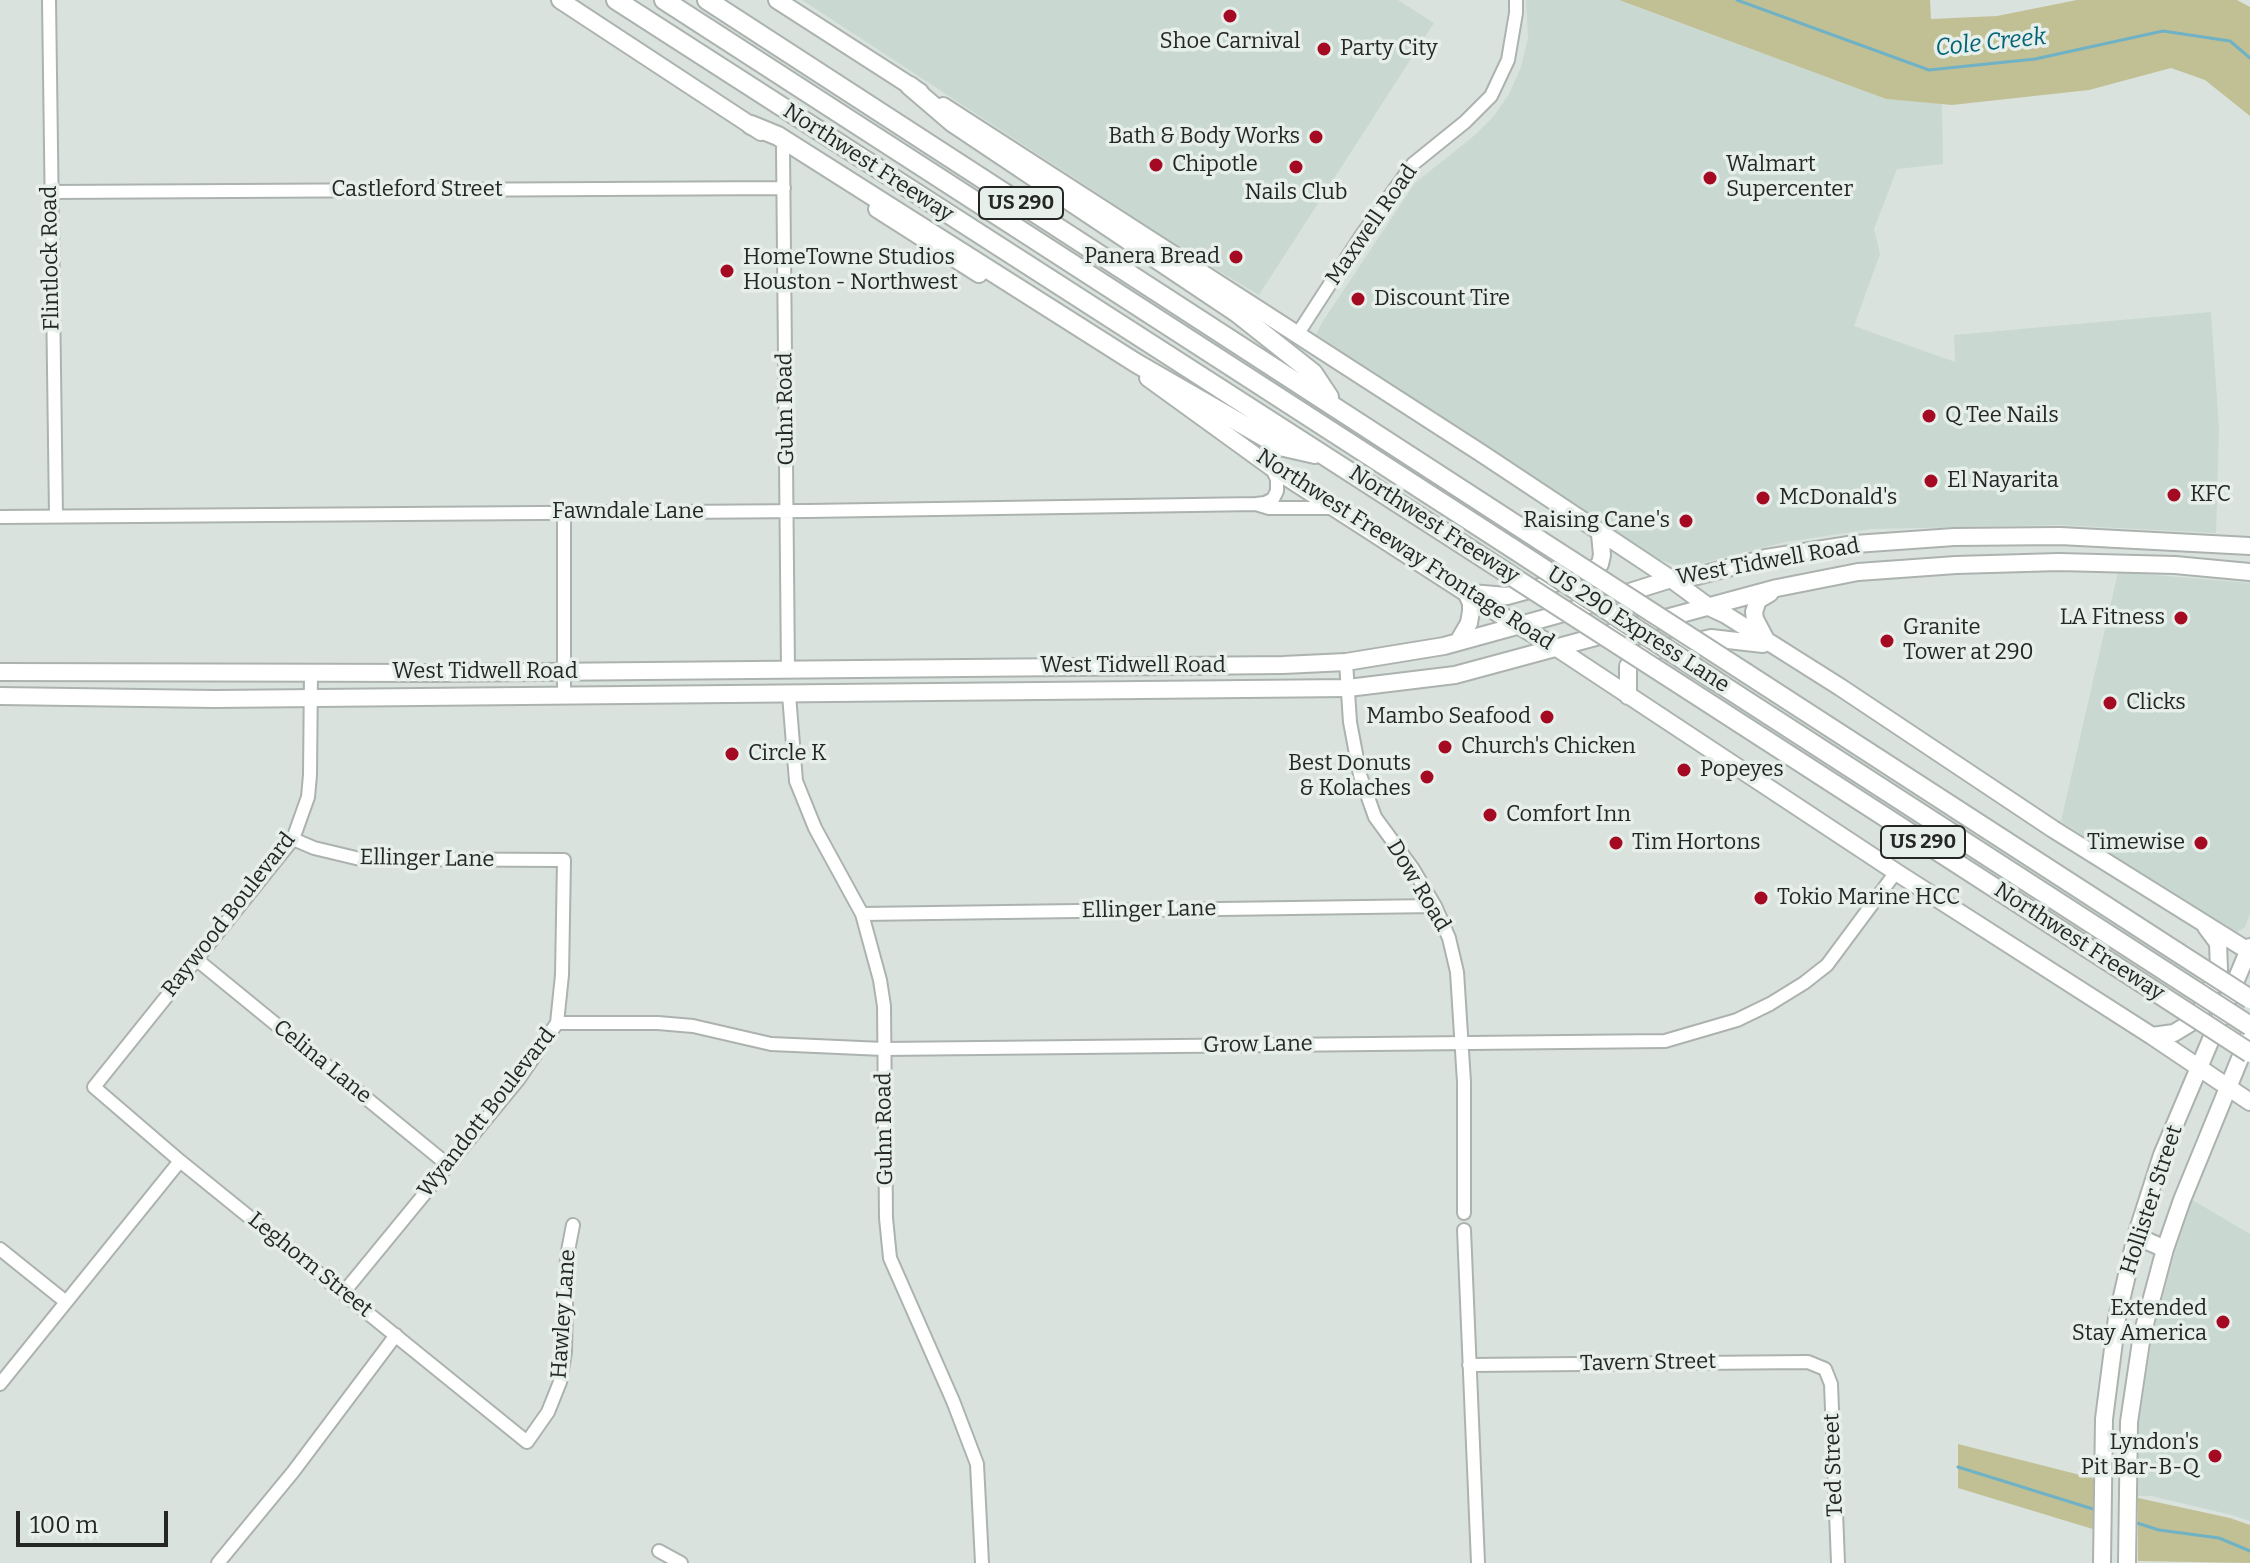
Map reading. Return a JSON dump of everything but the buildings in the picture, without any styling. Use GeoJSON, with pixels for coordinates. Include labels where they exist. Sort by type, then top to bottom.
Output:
{"type":"FeatureCollection","features":[{"type":"Feature","properties":{"kind":"highway","name":"Northwest Freeway"},"geometry":{"type":"LineString","coordinates":[[616,0],[2250,1053]]}},
{"type":"Feature","properties":{"kind":"highway","name":"US 290 Express Lane"},"geometry":{"type":"LineString","coordinates":[[664,0],[2250,1026]]}},
{"type":"Feature","properties":{"kind":"highway","name":"Northwest Freeway"},"geometry":{"type":"LineString","coordinates":[[707,0],[2250,999]]}},
{"type":"Feature","properties":{"kind":"highway"},"geometry":{"type":"LineString","coordinates":[[910,86],[952,122],[1236,312],[1313,373],[1335,406]]}},
{"type":"Feature","properties":{"kind":"highway"},"geometry":{"type":"LineString","coordinates":[[751,125],[778,136],[1136,363],[1280,446],[1329,458]]}},
{"type":"Feature","properties":{"kind":"main road","name":"Northwest Freeway Frontage Road"},"geometry":{"type":"LineString","coordinates":[[560,0],[923,239],[1150,379],[1271,467],[1557,648],[2250,1102]]}},
{"type":"Feature","properties":{"kind":"main road"},"geometry":{"type":"LineString","coordinates":[[783,2],[1481,453],[1709,607],[1840,687],[2053,829],[2249,950]]}},
{"type":"Feature","properties":{"kind":"main road"},"geometry":{"type":"LineString","coordinates":[[1466,592],[1507,596],[1588,574],[1600,564],[1600,534]]}},
{"type":"Feature","properties":{"kind":"main road","name":"West Tidwell Road"},"geometry":{"type":"LineString","coordinates":[[0,672],[435,673],[1346,662],[1458,642],[1671,579],[1697,576],[1766,558],[1855,544],[1954,537],[2060,536],[2250,546]]}},
{"type":"Feature","properties":{"kind":"main road"},"geometry":{"type":"LineString","coordinates":[[1855,544],[1858,572]]}},
{"type":"Feature","properties":{"kind":"main road","name":"West Tidwell Road"},"geometry":{"type":"LineString","coordinates":[[0,696],[312,698],[1348,688],[1455,675],[1777,588],[1858,572],[2059,562],[2175,565],[2250,572]]}},
{"type":"Feature","properties":{"kind":"main road"},"geometry":{"type":"LineString","coordinates":[[1769,644],[1754,612],[1758,600],[1777,588]]}},
{"type":"Feature","properties":{"kind":"main road"},"geometry":{"type":"LineString","coordinates":[[1458,642],[1469,623],[1471,611],[1466,592]]}},
{"type":"Feature","properties":{"kind":"main road"},"geometry":{"type":"LineString","coordinates":[[1628,696],[1627,669],[1639,654],[1711,638],[1769,644]]}},
{"type":"Feature","properties":{"kind":"main road"},"geometry":{"type":"LineString","coordinates":[[1164,690],[1166,666]]}},
{"type":"Feature","properties":{"kind":"main road"},"geometry":{"type":"LineString","coordinates":[[975,668],[975,693]]}},
{"type":"Feature","properties":{"kind":"main road"},"geometry":{"type":"LineString","coordinates":[[149,698],[150,672]]}},
{"type":"Feature","properties":{"kind":"main road"},"geometry":{"type":"LineString","coordinates":[[435,673],[436,697]]}},
{"type":"Feature","properties":{"kind":"main road"},"geometry":{"type":"LineString","coordinates":[[2152,1036],[2174,1033],[2197,1019],[2219,970],[2218,943],[2200,920]]}},
{"type":"Feature","properties":{"kind":"main road","name":"Hollister Street"},"geometry":{"type":"LineString","coordinates":[[2102,1563],[2104,1419],[2117,1318],[2136,1236],[2162,1155],[2249,950]]}},
{"type":"Feature","properties":{"kind":"main road","name":"Hollister Street"},"geometry":{"type":"LineString","coordinates":[[2127,1563],[2129,1422],[2142,1335],[2165,1249],[2227,1085],[2250,1034]]}},
{"type":"Feature","properties":{"kind":"main road"},"geometry":{"type":"LineString","coordinates":[[2136,1236],[2165,1249]]}},
{"type":"Feature","properties":{"kind":"street","name":"Flintlock Road"},"geometry":{"type":"LineString","coordinates":[[49,0],[56,516]]}},
{"type":"Feature","properties":{"kind":"street","name":"Maxwell Road"},"geometry":{"type":"LineString","coordinates":[[1297,335],[1361,236],[1413,164],[1465,122],[1491,96],[1508,60],[1516,0]]}},
{"type":"Feature","properties":{"kind":"street","name":"Guhn Road"},"geometry":{"type":"LineString","coordinates":[[783,148],[788,670]]}},
{"type":"Feature","properties":{"kind":"street","name":"Castleford Street"},"geometry":{"type":"LineString","coordinates":[[51,192],[784,188]]}},
{"type":"Feature","properties":{"kind":"street"},"geometry":{"type":"LineString","coordinates":[[1256,504],[1273,499],[1277,491],[1277,479],[1271,467]]}},
{"type":"Feature","properties":{"kind":"street","name":"Fawndale Lane"},"geometry":{"type":"LineString","coordinates":[[0,517],[1256,504],[1269,508],[1335,508]]}},
{"type":"Feature","properties":{"kind":"street"},"geometry":{"type":"LineString","coordinates":[[564,512],[564,696]]}},
{"type":"Feature","properties":{"kind":"street","name":"Dow Road"},"geometry":{"type":"LineString","coordinates":[[1346,662],[1350,722],[1360,775],[1375,817],[1435,906],[1449,938],[1457,975],[1464,1213]]}},
{"type":"Feature","properties":{"kind":"street","name":"Raywood Boulevard"},"geometry":{"type":"LineString","coordinates":[[94,1087],[293,839],[308,797],[312,751],[311,673]]}},
{"type":"Feature","properties":{"kind":"street","name":"Guhn Road"},"geometry":{"type":"LineString","coordinates":[[789,695],[796,781],[805,809],[862,914],[880,980],[884,1006],[886,1218],[890,1258],[953,1401],[977,1464],[982,1563]]}},
{"type":"Feature","properties":{"kind":"street","name":"Ellinger Lane"},"geometry":{"type":"LineString","coordinates":[[293,839],[314,848],[360,859],[564,860]]}},
{"type":"Feature","properties":{"kind":"street","name":"Wyandott Boulevard"},"geometry":{"type":"LineString","coordinates":[[344,1292],[518,1080],[557,1023],[562,975],[564,860]]}},
{"type":"Feature","properties":{"kind":"street","name":"Grow Lane"},"geometry":{"type":"LineString","coordinates":[[557,1023],[670,1024],[693,1026],[771,1044],[883,1049],[1665,1041],[1737,1020],[1770,1004],[1827,965],[1896,872]]}},
{"type":"Feature","properties":{"kind":"street","name":"Ellinger Lane"},"geometry":{"type":"LineString","coordinates":[[862,914],[1435,906]]}},
{"type":"Feature","properties":{"kind":"street","name":"Celina Lane"},"geometry":{"type":"LineString","coordinates":[[196,959],[448,1165]]}},
{"type":"Feature","properties":{"kind":"street","name":"Leghorn Street"},"geometry":{"type":"LineString","coordinates":[[94,1087],[180,1161],[527,1442]]}},
{"type":"Feature","properties":{"kind":"street"},"geometry":{"type":"LineString","coordinates":[[0,1384],[180,1161]]}},
{"type":"Feature","properties":{"kind":"street","name":"Hawley Lane"},"geometry":{"type":"LineString","coordinates":[[527,1442],[548,1412],[560,1382],[565,1352],[567,1256],[573,1225]]}},
{"type":"Feature","properties":{"kind":"street"},"geometry":{"type":"LineString","coordinates":[[1464,1230],[1478,1563]]}},
{"type":"Feature","properties":{"kind":"street"},"geometry":{"type":"LineString","coordinates":[[0,1249],[66,1302]]}},
{"type":"Feature","properties":{"kind":"street"},"geometry":{"type":"LineString","coordinates":[[218,1563],[293,1472],[396,1335]]}},
{"type":"Feature","properties":{"kind":"street","name":"Tavern Street"},"geometry":{"type":"LineString","coordinates":[[1469,1365],[1808,1362],[1825,1369]]}},
{"type":"Feature","properties":{"kind":"street","name":"Ted Street"},"geometry":{"type":"LineString","coordinates":[[1825,1369],[1831,1384],[1838,1563]]}},
{"type":"Feature","properties":{"kind":"street"},"geometry":{"type":"LineString","coordinates":[[659,1551],[681,1563]]}},
{"type":"Feature","properties":{"kind":"shaded area"},"geometry":{"type":"Polygon","coordinates":[[[802,0],[1398,0],[1434,23],[1259,295],[1192,255],[802,0]]]}},
{"type":"Feature","properties":{"kind":"shaded area"},"geometry":{"type":"Polygon","coordinates":[[[1526,0],[1619,0],[1886,99],[1942,104],[1943,164],[1897,169],[1874,229],[1880,254],[1854,326],[1955,362],[1954,335],[2211,312],[2219,429],[2216,533],[2060,525],[1872,529],[1785,542],[1695,565],[1679,566],[1657,559],[1314,339],[1415,183],[1475,135],[1509,94],[1521,67],[1528,38],[1526,0]]]}},
{"type":"Feature","properties":{"kind":"shaded area"},"geometry":{"type":"Polygon","coordinates":[[[2118,572],[2250,583],[2250,914],[2245,927],[2236,933],[2226,930],[2061,821],[2118,572]]]}},
{"type":"Feature","properties":{"kind":"shaded area"},"geometry":{"type":"Polygon","coordinates":[[[2189,1198],[2250,1234],[2250,1521],[2151,1496],[2132,1496],[2132,1469],[2152,1337],[2188,1213],[2185,1206],[2189,1198]]]}},
{"type":"Feature","properties":{"kind":"green space"},"geometry":{"type":"Polygon","coordinates":[[[1619,0],[1930,0],[1931,19],[1997,16],[2077,0],[2237,0],[2250,7],[2250,116],[2205,80],[2171,68],[2089,90],[1952,105],[1886,99],[1619,0]]]}},
{"type":"Feature","properties":{"kind":"green space"},"geometry":{"type":"Polygon","coordinates":[[[1958,1444],[2096,1479],[2096,1530],[1958,1488],[1958,1444]]]}},
{"type":"Feature","properties":{"kind":"green space"},"geometry":{"type":"Polygon","coordinates":[[[2138,1498],[2250,1525],[2250,1563],[2138,1561],[2138,1498]]]}},
{"type":"Feature","properties":{"kind":"waterway","name":"Cole Creek"},"geometry":{"type":"LineString","coordinates":[[1737,0],[1929,70],[2035,59],[2163,31],[2230,41],[2250,58]]}},
{"type":"Feature","properties":{"kind":"waterway"},"geometry":{"type":"LineString","coordinates":[[1958,1467],[2093,1509]]}},
{"type":"Feature","properties":{"kind":"waterway"},"geometry":{"type":"LineString","coordinates":[[2137,1523],[2159,1530],[2219,1538],[2250,1551]]}},
{"type":"Feature","properties":{"kind":"place","name":"Shoe Carnival"},"geometry":{"type":"Point","coordinates":[1230,16]}},
{"type":"Feature","properties":{"kind":"place","name":"Party City"},"geometry":{"type":"Point","coordinates":[1324,49]}},
{"type":"Feature","properties":{"kind":"place","name":"Bath & Body Works"},"geometry":{"type":"Point","coordinates":[1316,137]}},
{"type":"Feature","properties":{"kind":"place","name":"Chipotle"},"geometry":{"type":"Point","coordinates":[1156,165]}},
{"type":"Feature","properties":{"kind":"place","name":"Nails Club"},"geometry":{"type":"Point","coordinates":[1296,167]}},
{"type":"Feature","properties":{"kind":"place","name":"Walmart Supercenter"},"geometry":{"type":"Point","coordinates":[1710,178]}},
{"type":"Feature","properties":{"kind":"place","name":"Panera Bread"},"geometry":{"type":"Point","coordinates":[1236,257]}},
{"type":"Feature","properties":{"kind":"place","name":"HomeTowne Studios Houston - Northwest"},"geometry":{"type":"Point","coordinates":[727,271]}},
{"type":"Feature","properties":{"kind":"place","name":"Discount Tire"},"geometry":{"type":"Point","coordinates":[1358,299]}},
{"type":"Feature","properties":{"kind":"place","name":"Q Tee Nails"},"geometry":{"type":"Point","coordinates":[1929,416]}},
{"type":"Feature","properties":{"kind":"place","name":"El Nayarita"},"geometry":{"type":"Point","coordinates":[1931,481]}},
{"type":"Feature","properties":{"kind":"place","name":"KFC"},"geometry":{"type":"Point","coordinates":[2174,495]}},
{"type":"Feature","properties":{"kind":"place","name":"McDonald's"},"geometry":{"type":"Point","coordinates":[1763,498]}},
{"type":"Feature","properties":{"kind":"place","name":"Raising Cane's"},"geometry":{"type":"Point","coordinates":[1686,521]}},
{"type":"Feature","properties":{"kind":"place","name":"LA Fitness"},"geometry":{"type":"Point","coordinates":[2181,618]}},
{"type":"Feature","properties":{"kind":"place","name":"Granite Tower at 290"},"geometry":{"type":"Point","coordinates":[1887,641]}},
{"type":"Feature","properties":{"kind":"place","name":"Clicks"},"geometry":{"type":"Point","coordinates":[2110,703]}},
{"type":"Feature","properties":{"kind":"place","name":"Mambo Seafood"},"geometry":{"type":"Point","coordinates":[1547,717]}},
{"type":"Feature","properties":{"kind":"place","name":"Church's Chicken"},"geometry":{"type":"Point","coordinates":[1445,747]}},
{"type":"Feature","properties":{"kind":"place","name":"Circle K"},"geometry":{"type":"Point","coordinates":[732,754]}},
{"type":"Feature","properties":{"kind":"place","name":"Popeyes"},"geometry":{"type":"Point","coordinates":[1684,770]}},
{"type":"Feature","properties":{"kind":"place","name":"Best Donuts & Kolaches"},"geometry":{"type":"Point","coordinates":[1427,777]}},
{"type":"Feature","properties":{"kind":"place","name":"Comfort Inn"},"geometry":{"type":"Point","coordinates":[1490,815]}},
{"type":"Feature","properties":{"kind":"place","name":"Tim Hortons"},"geometry":{"type":"Point","coordinates":[1616,843]}},
{"type":"Feature","properties":{"kind":"place","name":"Timewise"},"geometry":{"type":"Point","coordinates":[2201,843]}},
{"type":"Feature","properties":{"kind":"place","name":"Tokio Marine HCC"},"geometry":{"type":"Point","coordinates":[1761,898]}},
{"type":"Feature","properties":{"kind":"place","name":"Extended Stay America"},"geometry":{"type":"Point","coordinates":[2223,1322]}},
{"type":"Feature","properties":{"kind":"place","name":"Lyndon's Pit Bar-B-Q"},"geometry":{"type":"Point","coordinates":[2215,1456]}}]}
